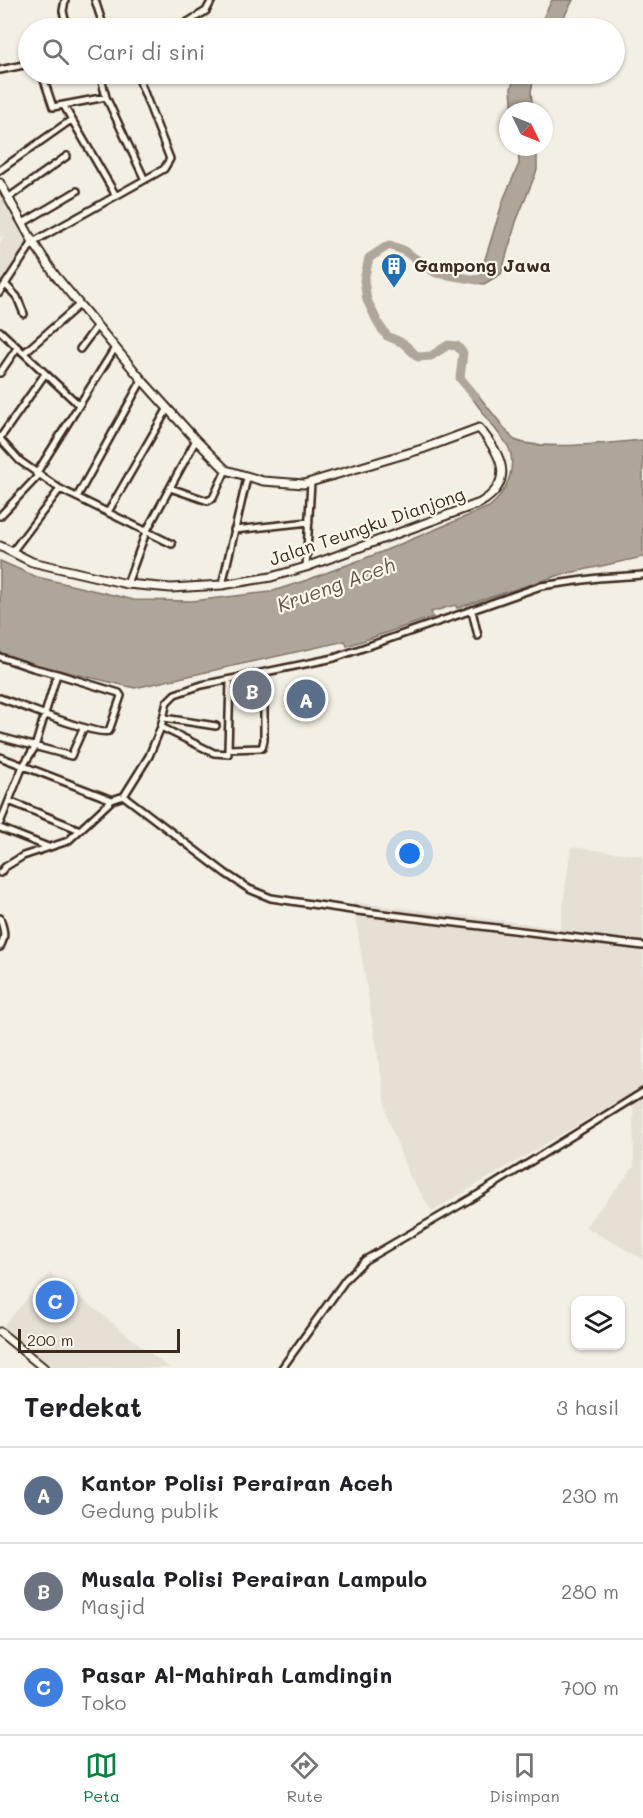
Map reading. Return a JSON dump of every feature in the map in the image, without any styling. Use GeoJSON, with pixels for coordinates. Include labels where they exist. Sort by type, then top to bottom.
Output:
{"type":"FeatureCollection","features":[{"type":"Feature","properties":{"kind":"street"},"geometry":{"type":"LineString","coordinates":[[65,0],[63,11],[65,18]]}},
{"type":"Feature","properties":{"kind":"street"},"geometry":{"type":"LineString","coordinates":[[95,0],[101,18]]}},
{"type":"Feature","properties":{"kind":"street"},"geometry":{"type":"LineString","coordinates":[[194,18],[206,11],[212,0]]}},
{"type":"Feature","properties":{"kind":"street"},"geometry":{"type":"LineString","coordinates":[[0,70],[18,66]]}},
{"type":"Feature","properties":{"kind":"street"},"geometry":{"type":"LineString","coordinates":[[45,84],[52,106],[55,108],[106,97]]}},
{"type":"Feature","properties":{"kind":"street"},"geometry":{"type":"LineString","coordinates":[[103,84],[106,97],[144,178]]}},
{"type":"Feature","properties":{"kind":"street"},"geometry":{"type":"LineString","coordinates":[[0,292],[33,242],[115,194],[164,169],[170,159],[141,84]]}},
{"type":"Feature","properties":{"kind":"street"},"geometry":{"type":"LineString","coordinates":[[64,106],[115,194]]}},
{"type":"Feature","properties":{"kind":"street"},"geometry":{"type":"LineString","coordinates":[[0,170],[71,120]]}},
{"type":"Feature","properties":{"kind":"street"},"geometry":{"type":"LineString","coordinates":[[8,198],[67,156]]}},
{"type":"Feature","properties":{"kind":"street"},"geometry":{"type":"LineString","coordinates":[[0,183],[33,242],[55,275],[142,380],[226,470],[247,478],[296,484],[311,482],[306,567]]}},
{"type":"Feature","properties":{"kind":"street"},"geometry":{"type":"LineString","coordinates":[[23,223],[78,191]]}},
{"type":"Feature","properties":{"kind":"street"},"geometry":{"type":"LineString","coordinates":[[5,284],[17,297],[24,314]]}},
{"type":"Feature","properties":{"kind":"street"},"geometry":{"type":"LineString","coordinates":[[24,353],[79,304]]}},
{"type":"Feature","properties":{"kind":"street"},"geometry":{"type":"LineString","coordinates":[[80,349],[97,326]]}},
{"type":"Feature","properties":{"kind":"street"},"geometry":{"type":"LineString","coordinates":[[0,331],[79,405]]}},
{"type":"Feature","properties":{"kind":"street"},"geometry":{"type":"LineString","coordinates":[[0,373],[17,348]]}},
{"type":"Feature","properties":{"kind":"street"},"geometry":{"type":"LineString","coordinates":[[0,516],[37,475],[115,348]]}},
{"type":"Feature","properties":{"kind":"street"},"geometry":{"type":"LineString","coordinates":[[45,374],[0,439],[20,461],[37,475],[60,489],[172,544]]}},
{"type":"Feature","properties":{"kind":"street"},"geometry":{"type":"LineString","coordinates":[[77,497],[142,380]]}},
{"type":"Feature","properties":{"kind":"street"},"geometry":{"type":"LineString","coordinates":[[108,512],[168,408]]}},
{"type":"Feature","properties":{"kind":"street","name":"Jalan Teungku Dianjong"},"geometry":{"type":"LineString","coordinates":[[0,546],[32,562],[127,584],[171,588],[222,585],[271,578],[472,507],[487,499],[498,486],[501,478],[501,461],[494,447],[479,428],[422,449],[311,482]]}},
{"type":"Feature","properties":{"kind":"street"},"geometry":{"type":"LineString","coordinates":[[127,584],[146,532],[196,440]]}},
{"type":"Feature","properties":{"kind":"street"},"geometry":{"type":"LineString","coordinates":[[170,488],[206,501],[211,500],[226,470]]}},
{"type":"Feature","properties":{"kind":"street"},"geometry":{"type":"LineString","coordinates":[[222,585],[247,478]]}},
{"type":"Feature","properties":{"kind":"street"},"geometry":{"type":"LineString","coordinates":[[12,552],[60,489]]}},
{"type":"Feature","properties":{"kind":"street"},"geometry":{"type":"LineString","coordinates":[[234,530],[309,522]]}},
{"type":"Feature","properties":{"kind":"street"},"geometry":{"type":"LineString","coordinates":[[0,873],[5,867],[23,856],[62,844],[111,801],[124,796],[153,749],[172,696],[191,688],[334,658],[541,586],[598,578],[643,575]]}},
{"type":"Feature","properties":{"kind":"street"},"geometry":{"type":"LineString","coordinates":[[472,610],[478,636]]}},
{"type":"Feature","properties":{"kind":"street"},"geometry":{"type":"LineString","coordinates":[[0,657],[121,694],[109,731],[105,734],[83,729],[0,698]]}},
{"type":"Feature","properties":{"kind":"street"},"geometry":{"type":"LineString","coordinates":[[228,749],[259,749],[264,746],[264,673]]}},
{"type":"Feature","properties":{"kind":"street"},"geometry":{"type":"LineString","coordinates":[[0,823],[3,809],[9,801],[23,766],[35,747],[57,674]]}},
{"type":"Feature","properties":{"kind":"street"},"geometry":{"type":"LineString","coordinates":[[161,727],[214,753],[228,754],[230,680]]}},
{"type":"Feature","properties":{"kind":"street"},"geometry":{"type":"LineString","coordinates":[[164,718],[216,726]]}},
{"type":"Feature","properties":{"kind":"street"},"geometry":{"type":"LineString","coordinates":[[0,737],[71,756],[83,729]]}},
{"type":"Feature","properties":{"kind":"street"},"geometry":{"type":"LineString","coordinates":[[0,757],[111,801]]}},
{"type":"Feature","properties":{"kind":"street"},"geometry":{"type":"LineString","coordinates":[[124,796],[225,873],[249,889],[271,898],[643,946]]}},
{"type":"Feature","properties":{"kind":"street"},"geometry":{"type":"LineString","coordinates":[[9,801],[80,830]]}},
{"type":"Feature","properties":{"kind":"street"},"geometry":{"type":"LineString","coordinates":[[0,828],[48,847]]}},
{"type":"Feature","properties":{"kind":"street"},"geometry":{"type":"LineString","coordinates":[[0,918],[5,932],[0,947]]}},
{"type":"Feature","properties":{"kind":"street"},"geometry":{"type":"LineString","coordinates":[[282,1368],[346,1279],[365,1260],[477,1195],[643,1092]]}},
{"type":"Feature","properties":{"kind":"street"},"geometry":{"type":"LineString","coordinates":[[0,1332],[44,1368]]}},
{"type":"Feature","properties":{"kind":"shaded area"},"geometry":{"type":"Polygon","coordinates":[[[0,192],[18,222],[14,226],[19,224],[29,245],[0,286],[0,243],[6,234],[0,238],[0,192]]]}},
{"type":"Feature","properties":{"kind":"shaded area"},"geometry":{"type":"Polygon","coordinates":[[[571,847],[643,856],[643,1259],[585,1227],[634,1167],[633,1092],[432,1211],[408,1173],[388,1118],[353,902],[560,928],[571,847]]]}},
{"type":"Feature","properties":{"kind":"shaded area"},"geometry":{"type":"Polygon","coordinates":[[[50,1273],[169,1368],[53,1368],[3,1326],[50,1273]]]}},
{"type":"Feature","properties":{"kind":"water"},"geometry":{"type":"Polygon","coordinates":[[[552,0],[573,0],[563,18],[543,18],[552,0]]]}},
{"type":"Feature","properties":{"kind":"water"},"geometry":{"type":"Polygon","coordinates":[[[512,84],[533,84],[532,102],[512,102],[512,84]]]}},
{"type":"Feature","properties":{"kind":"water"},"geometry":{"type":"Polygon","coordinates":[[[519,156],[537,156],[537,170],[516,222],[501,274],[484,284],[475,283],[481,272],[504,198],[519,164],[519,156]]]}},
{"type":"Feature","properties":{"kind":"water","name":"Krueng Aceh"},"geometry":{"type":"Polygon","coordinates":[[[471,386],[513,439],[524,443],[556,446],[643,440],[643,557],[560,575],[457,608],[455,605],[431,612],[433,617],[347,646],[345,641],[135,688],[46,667],[41,669],[0,655],[0,561],[37,577],[134,600],[192,601],[270,592],[379,553],[489,507],[501,495],[509,480],[511,454],[508,446],[466,390],[471,386]]]}},
{"type":"Feature","properties":{"kind":"waterway"},"geometry":{"type":"LineString","coordinates":[[475,396],[460,378],[463,353],[457,346],[448,345],[431,356],[418,357],[403,343],[387,336],[367,300],[364,280],[369,258],[389,245],[403,250],[436,273],[477,280],[488,274]]}},
{"type":"Feature","properties":{"kind":"place","name":"Gampong Jawa"},"geometry":{"type":"Point","coordinates":[394,289]}},
{"type":"Feature","properties":{"kind":"place","name":"Musala Polisi Perairan Lampulo"},"geometry":{"type":"Point","coordinates":[252,690]}},
{"type":"Feature","properties":{"kind":"place","name":"Kantor Polisi Perairan Aceh"},"geometry":{"type":"Point","coordinates":[306,699]}},
{"type":"Feature","properties":{"kind":"place","name":"Pasar Al-Mahirah Lamdingin"},"geometry":{"type":"Point","coordinates":[55,1300]}}]}
